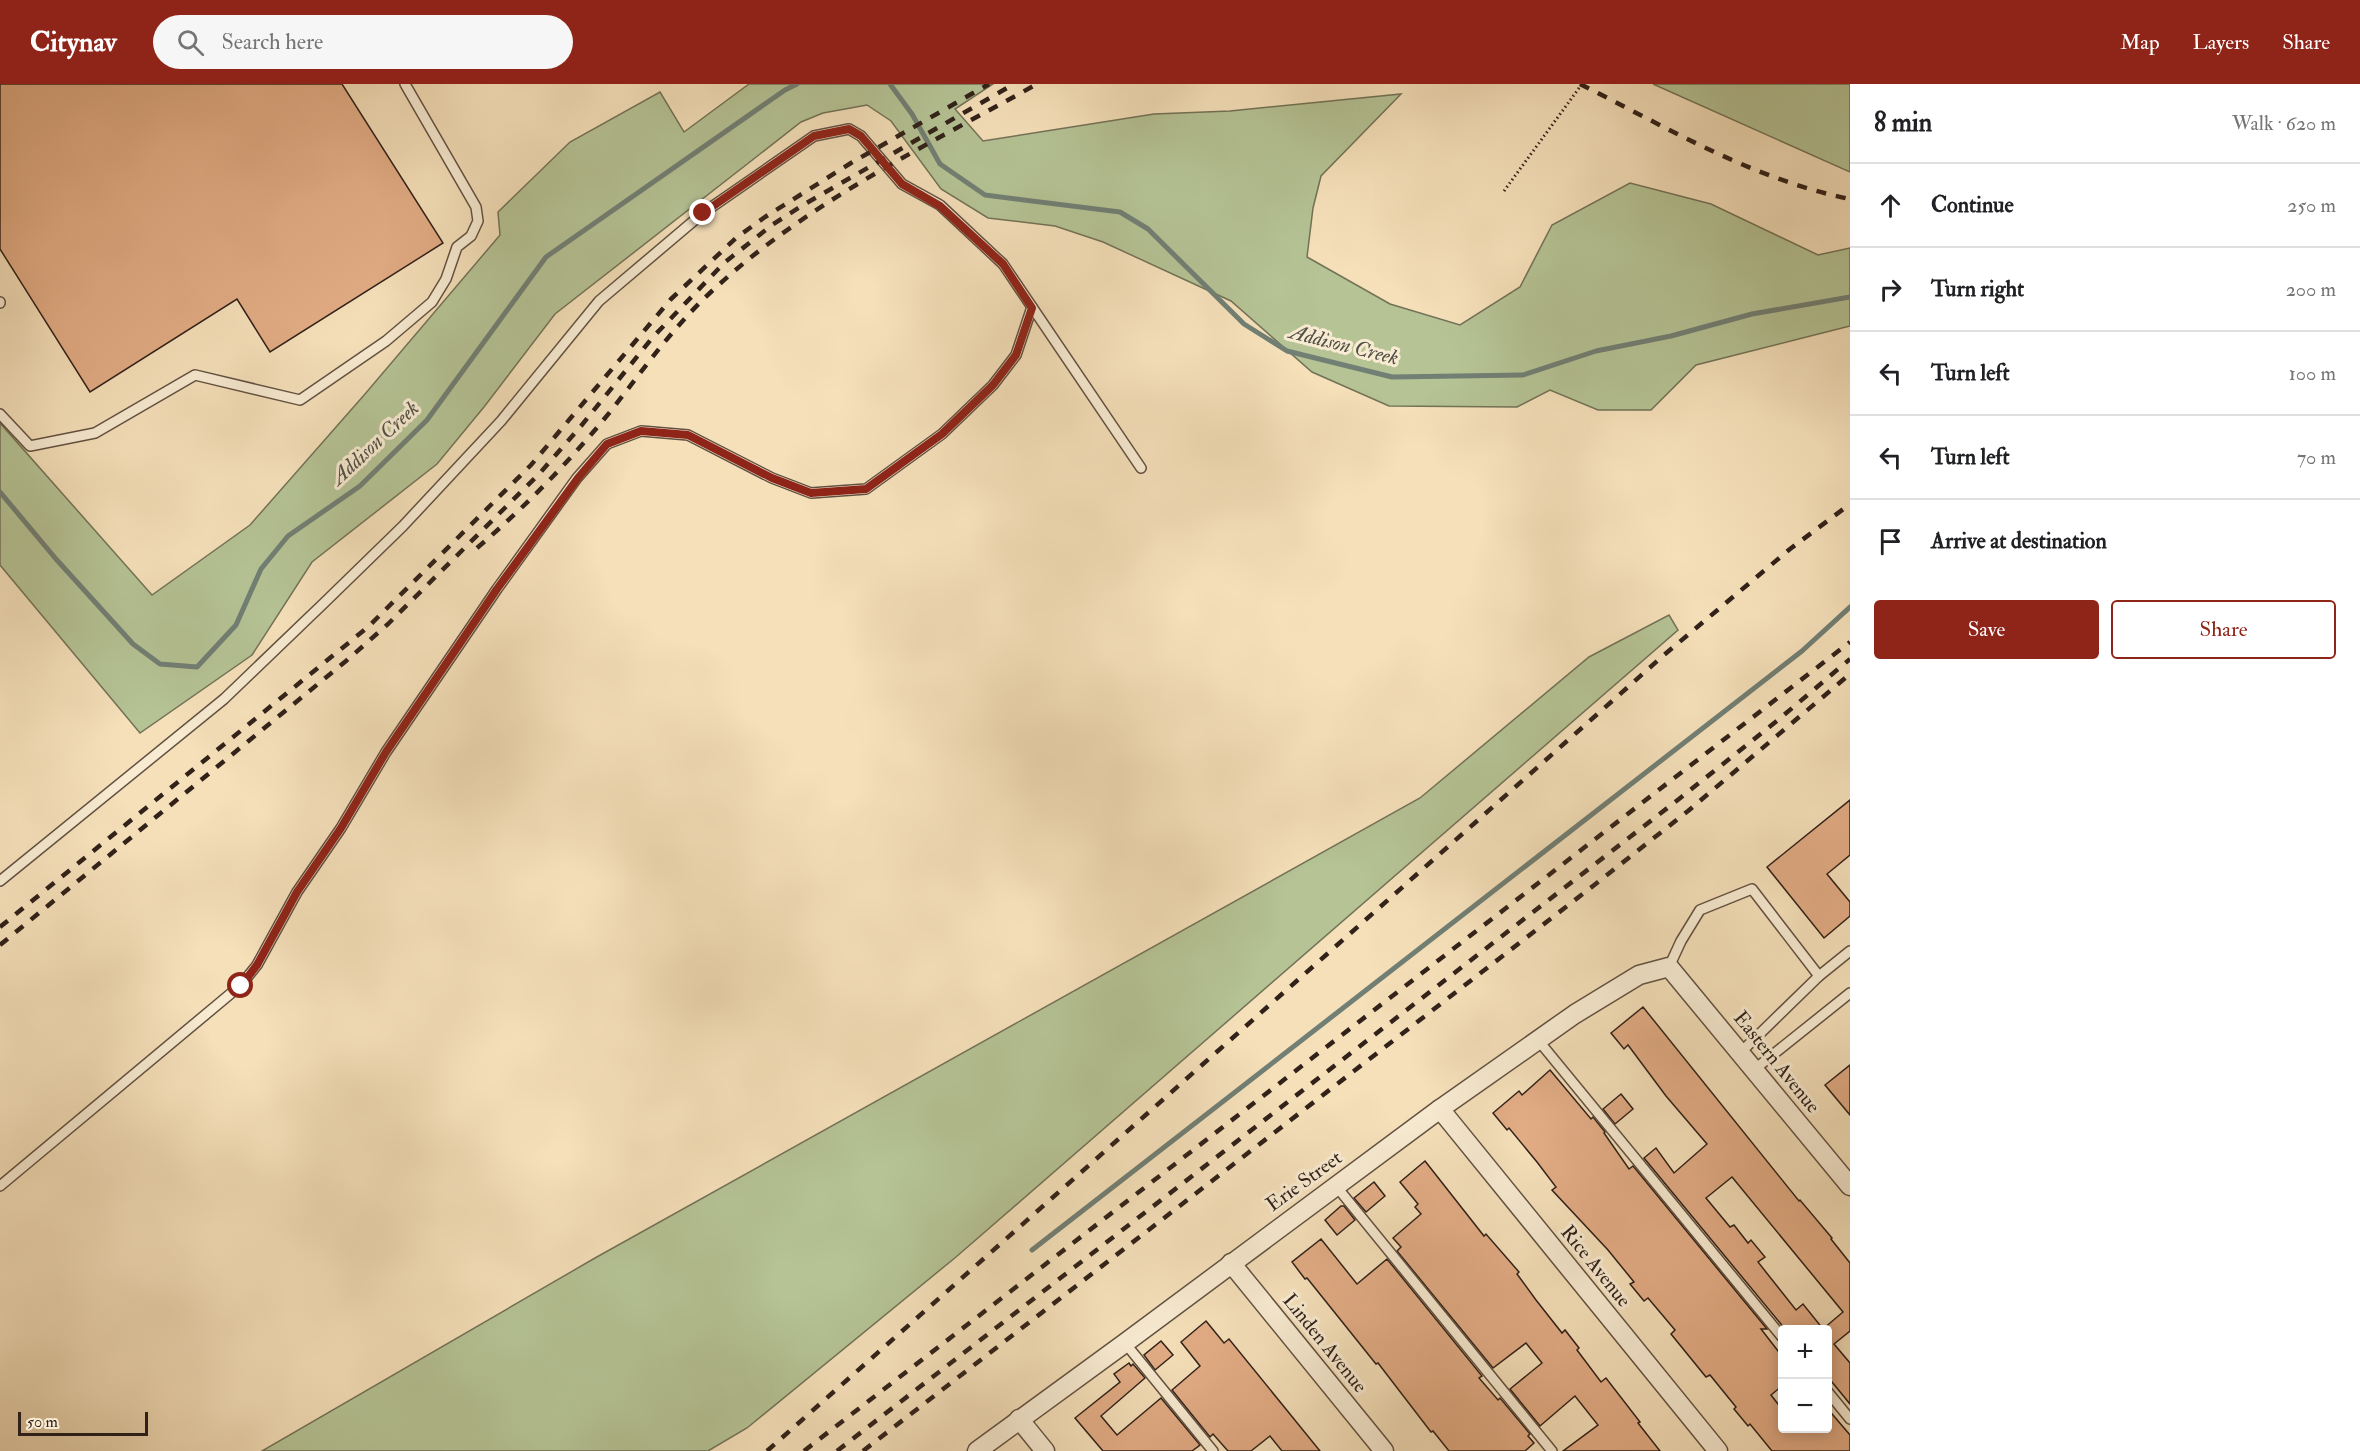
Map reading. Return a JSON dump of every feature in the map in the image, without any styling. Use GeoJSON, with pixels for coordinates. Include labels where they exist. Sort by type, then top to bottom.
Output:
{"type":"FeatureCollection","features":[{"type":"Feature","properties":{"kind":"street","name":"Erie Street"},"geometry":{"type":"LineString","coordinates":[[977,1451],[1125,1344],[1440,1109],[1575,1014],[1639,975],[1669,967]]}},
{"type":"Feature","properties":{"kind":"street","name":"Eastern Avenue"},"geometry":{"type":"LineString","coordinates":[[1669,967],[1850,1186]]}},
{"type":"Feature","properties":{"kind":"street","name":"Rice Avenue"},"geometry":{"type":"LineString","coordinates":[[1440,1109],[1718,1451]]}},
{"type":"Feature","properties":{"kind":"street","name":"Linden Avenue"},"geometry":{"type":"LineString","coordinates":[[1231,1263],[1384,1451]]}},
{"type":"Feature","properties":{"kind":"street"},"geometry":{"type":"LineString","coordinates":[[1019,1419],[1045,1451]]}},
{"type":"Feature","properties":{"kind":"lane"},"geometry":{"type":"LineString","coordinates":[[0,414],[30,447],[95,433],[195,375],[300,400],[386,341],[432,302],[446,279],[458,247],[471,236],[478,221],[476,207],[405,84]]}},
{"type":"Feature","properties":{"kind":"lane"},"geometry":{"type":"LineString","coordinates":[[0,881],[224,699],[333,594],[402,526],[501,421],[599,301],[703,213],[814,136],[849,129],[861,136],[902,184],[940,206],[1003,264],[1141,468]]}},
{"type":"Feature","properties":{"kind":"lane"},"geometry":{"type":"LineString","coordinates":[[0,1186],[241,986],[257,965],[297,892],[341,828],[386,752],[497,589],[578,478],[607,444],[641,431],[688,435],[772,478],[811,493],[866,489],[942,434],[993,385],[1016,355],[1032,308]]}},
{"type":"Feature","properties":{"kind":"lane"},"geometry":{"type":"LineString","coordinates":[[1669,967],[1681,941],[1700,910],[1752,889],[1819,976]]}},
{"type":"Feature","properties":{"kind":"lane"},"geometry":{"type":"LineString","coordinates":[[1741,1052],[1819,976],[1850,951]]}},
{"type":"Feature","properties":{"kind":"lane"},"geometry":{"type":"LineString","coordinates":[[1755,1069],[1850,993]]}},
{"type":"Feature","properties":{"kind":"lane"},"geometry":{"type":"LineString","coordinates":[[1538,1040],[1778,1332]]}},
{"type":"Feature","properties":{"kind":"lane"},"geometry":{"type":"LineString","coordinates":[[1335,1186],[1552,1451]]}},
{"type":"Feature","properties":{"kind":"lane"},"geometry":{"type":"LineString","coordinates":[[1125,1344],[1213,1451]]}},
{"type":"Feature","properties":{"kind":"lane"},"geometry":{"type":"LineString","coordinates":[[1832,1398],[1850,1419]]}},
{"type":"Feature","properties":{"kind":"path"},"geometry":{"type":"LineString","coordinates":[[1504,191],[1582,84]]}},
{"type":"Feature","properties":{"kind":"green space"},"geometry":{"type":"Polygon","coordinates":[[[749,84],[993,84],[955,109],[983,141],[1154,114],[1230,111],[1401,94],[1321,176],[1313,208],[1307,257],[1390,304],[1460,325],[1520,287],[1552,225],[1630,183],[1711,204],[1818,255],[1850,248],[1850,326],[1696,365],[1651,410],[1598,410],[1550,390],[1517,407],[1389,406],[1312,372],[1231,301],[1103,242],[1055,226],[988,218],[941,189],[891,121],[867,105],[823,113],[801,122],[555,314],[437,464],[312,562],[252,655],[140,733],[0,565],[0,423],[152,595],[250,525],[500,235],[498,212],[570,142],[660,92],[684,132],[749,84]]]}},
{"type":"Feature","properties":{"kind":"green space"},"geometry":{"type":"Polygon","coordinates":[[[1653,84],[1850,84],[1850,172],[1653,84]]]}},
{"type":"Feature","properties":{"kind":"green space"},"geometry":{"type":"Polygon","coordinates":[[[1669,615],[1678,630],[956,1257],[747,1428],[708,1451],[262,1451],[595,1258],[1420,798],[1589,657],[1669,615]]]}},
{"type":"Feature","properties":{"kind":"building"},"geometry":{"type":"Polygon","coordinates":[[[0,84],[342,84],[443,243],[270,352],[237,299],[90,392],[0,249],[0,84]]]}},
{"type":"Feature","properties":{"kind":"building"},"geometry":{"type":"Polygon","coordinates":[[[1850,800],[1850,855],[1827,874],[1850,902],[1850,916],[1824,938],[1767,867],[1850,800]]]}},
{"type":"Feature","properties":{"kind":"building"},"geometry":{"type":"Polygon","coordinates":[[[1643,1007],[1850,1263],[1850,1331],[1834,1344],[1850,1363],[1850,1404],[1832,1382],[1832,1325],[1828,1325],[1843,1312],[1732,1177],[1706,1198],[1730,1227],[1734,1225],[1748,1243],[1751,1240],[1765,1257],[1758,1262],[1796,1310],[1803,1304],[1820,1325],[1782,1325],[1644,1158],[1656,1148],[1674,1173],[1707,1144],[1666,1096],[1628,1045],[1624,1049],[1611,1033],[1643,1007]]]}},
{"type":"Feature","properties":{"kind":"building"},"geometry":{"type":"Polygon","coordinates":[[[1850,1065],[1850,1115],[1825,1085],[1850,1065]]]}},
{"type":"Feature","properties":{"kind":"building"},"geometry":{"type":"Polygon","coordinates":[[[1550,1070],[1591,1119],[1593,1117],[1605,1132],[1629,1169],[1633,1166],[1767,1329],[1761,1329],[1778,1351],[1778,1389],[1771,1395],[1778,1404],[1778,1433],[1832,1433],[1832,1414],[1850,1435],[1850,1451],[1772,1451],[1750,1424],[1748,1426],[1710,1375],[1706,1377],[1671,1334],[1675,1330],[1648,1298],[1644,1301],[1630,1284],[1634,1282],[1608,1250],[1552,1190],[1556,1187],[1537,1162],[1509,1128],[1507,1130],[1493,1113],[1519,1091],[1522,1095],[1550,1070]]]}},
{"type":"Feature","properties":{"kind":"building"},"geometry":{"type":"Polygon","coordinates":[[[1621,1094],[1633,1109],[1615,1124],[1603,1109],[1621,1094]]]}},
{"type":"Feature","properties":{"kind":"building"},"geometry":{"type":"Polygon","coordinates":[[[1425,1161],[1484,1236],[1486,1234],[1519,1272],[1517,1274],[1536,1300],[1562,1333],[1565,1330],[1601,1382],[1606,1378],[1660,1451],[1563,1451],[1598,1425],[1575,1396],[1540,1426],[1510,1389],[1542,1363],[1526,1343],[1493,1368],[1397,1251],[1401,1247],[1393,1238],[1421,1214],[1415,1207],[1418,1204],[1400,1182],[1425,1161]]]}},
{"type":"Feature","properties":{"kind":"building"},"geometry":{"type":"Polygon","coordinates":[[[1374,1182],[1385,1196],[1366,1212],[1354,1198],[1374,1182]]]}},
{"type":"Feature","properties":{"kind":"building"},"geometry":{"type":"Polygon","coordinates":[[[1344,1206],[1355,1220],[1337,1235],[1325,1220],[1344,1206]]]}},
{"type":"Feature","properties":{"kind":"building"},"geometry":{"type":"Polygon","coordinates":[[[1321,1239],[1357,1284],[1387,1259],[1482,1376],[1479,1378],[1498,1400],[1500,1398],[1530,1434],[1528,1436],[1534,1443],[1525,1451],[1449,1451],[1292,1262],[1321,1239]]]}},
{"type":"Feature","properties":{"kind":"building"},"geometry":{"type":"Polygon","coordinates":[[[1206,1321],[1224,1343],[1229,1339],[1320,1451],[1282,1451],[1270,1436],[1251,1451],[1228,1451],[1213,1434],[1210,1437],[1172,1390],[1200,1366],[1181,1342],[1206,1321]]]}},
{"type":"Feature","properties":{"kind":"building"},"geometry":{"type":"Polygon","coordinates":[[[1161,1341],[1173,1355],[1155,1370],[1144,1355],[1161,1341]]]}},
{"type":"Feature","properties":{"kind":"building"},"geometry":{"type":"Polygon","coordinates":[[[1129,1363],[1131,1366],[1133,1364],[1145,1378],[1101,1416],[1117,1435],[1161,1398],[1200,1445],[1192,1451],[1103,1451],[1075,1418],[1120,1382],[1114,1374],[1129,1363]]]}},
{"type":"Feature","properties":{"kind":"waterway","name":"Addison Creek"},"geometry":{"type":"LineString","coordinates":[[0,492],[56,559],[133,644],[160,664],[197,667],[236,625],[261,569],[288,536],[360,486],[427,420],[546,257],[785,90],[797,84]]}},
{"type":"Feature","properties":{"kind":"waterway","name":"Addison Creek"},"geometry":{"type":"LineString","coordinates":[[890,84],[912,114],[940,164],[985,195],[1120,212],[1148,229],[1244,324],[1287,351],[1392,377],[1523,375],[1596,351],[1671,336],[1752,314],[1850,297]]}},
{"type":"Feature","properties":{"kind":"waterway"},"geometry":{"type":"LineString","coordinates":[[1032,1250],[1802,651],[1850,607]]}},
{"type":"Feature","properties":{"kind":"railway"},"geometry":{"type":"LineString","coordinates":[[0,927],[368,627],[531,465],[671,299],[736,238],[851,163],[989,84]]}},
{"type":"Feature","properties":{"kind":"railway"},"geometry":{"type":"LineString","coordinates":[[0,945],[388,624],[540,473],[653,337],[724,263],[772,225],[803,205],[1014,84]]}},
{"type":"Feature","properties":{"kind":"railway"},"geometry":{"type":"LineString","coordinates":[[477,548],[563,466],[610,412],[684,319],[748,259],[787,230],[868,178],[1037,84]]}},
{"type":"Feature","properties":{"kind":"railway"},"geometry":{"type":"LineString","coordinates":[[1580,84],[1745,165],[1779,179],[1850,199]]}},
{"type":"Feature","properties":{"kind":"railway"},"geometry":{"type":"LineString","coordinates":[[767,1451],[1664,655],[1790,549],[1850,504]]}},
{"type":"Feature","properties":{"kind":"railway"},"geometry":{"type":"LineString","coordinates":[[804,1451],[1850,642]]}},
{"type":"Feature","properties":{"kind":"railway"},"geometry":{"type":"LineString","coordinates":[[837,1451],[1679,799],[1850,659]]}},
{"type":"Feature","properties":{"kind":"railway"},"geometry":{"type":"LineString","coordinates":[[863,1451],[1593,886],[1688,811],[1850,674]]}},
{"type":"Feature","properties":{"kind":"route"},"geometry":{"type":"LineString","coordinates":[[241,986],[257,965],[297,892],[341,828],[386,752],[497,589],[578,478],[607,444],[641,431],[688,435],[772,478],[811,493],[866,489],[942,434],[993,385],[1016,355],[1032,308],[1003,264],[940,206],[902,184],[861,136],[849,129],[814,136],[703,213]]}}]}
